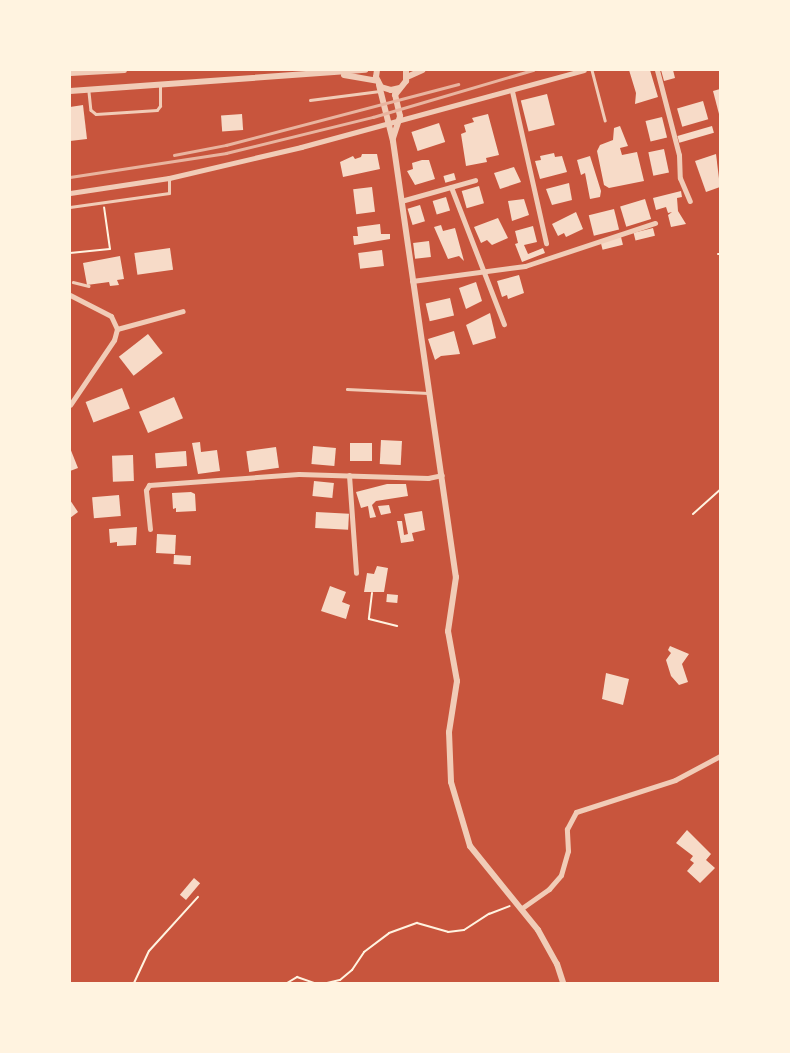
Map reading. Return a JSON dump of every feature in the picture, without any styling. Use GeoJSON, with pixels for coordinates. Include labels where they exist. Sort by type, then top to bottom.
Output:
{"type":"FeatureCollection","features":[{"type":"Feature","properties":{"kind":"street"},"geometry":{"type":"LineString","coordinates":[[70,73],[124,70]]}},
{"type":"Feature","properties":{"kind":"street"},"geometry":{"type":"LineString","coordinates":[[301,77],[365,70]]}},
{"type":"Feature","properties":{"kind":"street"},"geometry":{"type":"LineString","coordinates":[[377,70],[393,141],[411,281],[432,393],[456,577],[448,631],[457,681],[449,732],[448,766],[461,822],[470,846],[520,906],[549,948],[563,983]]}},
{"type":"Feature","properties":{"kind":"street"},"geometry":{"type":"LineString","coordinates":[[393,141],[398,121],[395,95],[401,87],[406,74],[423,70]]}},
{"type":"Feature","properties":{"kind":"street"},"geometry":{"type":"LineString","coordinates":[[70,193],[169,178],[388,124],[584,70]]}},
{"type":"Feature","properties":{"kind":"street"},"geometry":{"type":"LineString","coordinates":[[657,70],[679,156],[680,178],[690,201]]}},
{"type":"Feature","properties":{"kind":"street"},"geometry":{"type":"LineString","coordinates":[[70,91],[343,75],[391,90],[401,87]]}},
{"type":"Feature","properties":{"kind":"street"},"geometry":{"type":"LineString","coordinates":[[512,91],[546,242]]}},
{"type":"Feature","properties":{"kind":"street"},"geometry":{"type":"LineString","coordinates":[[401,201],[475,180]]}},
{"type":"Feature","properties":{"kind":"street"},"geometry":{"type":"LineString","coordinates":[[451,187],[486,272],[504,324]]}},
{"type":"Feature","properties":{"kind":"street"},"geometry":{"type":"LineString","coordinates":[[411,281],[525,266],[655,223]]}},
{"type":"Feature","properties":{"kind":"street"},"geometry":{"type":"LineString","coordinates":[[70,295],[111,316],[117,329],[114,340],[70,405]]}},
{"type":"Feature","properties":{"kind":"street"},"geometry":{"type":"LineString","coordinates":[[117,329],[183,310]]}},
{"type":"Feature","properties":{"kind":"street"},"geometry":{"type":"LineString","coordinates":[[150,529],[146,490],[149,486],[300,474],[428,478],[442,474]]}},
{"type":"Feature","properties":{"kind":"street"},"geometry":{"type":"LineString","coordinates":[[349,475],[356,573]]}},
{"type":"Feature","properties":{"kind":"street"},"geometry":{"type":"LineString","coordinates":[[520,906],[549,889],[561,875],[568,851],[567,829],[576,812],[675,780],[720,756]]}},
{"type":"Feature","properties":{"kind":"lane"},"geometry":{"type":"LineString","coordinates":[[592,70],[605,120]]}},
{"type":"Feature","properties":{"kind":"lane"},"geometry":{"type":"LineString","coordinates":[[310,100],[379,85]]}},
{"type":"Feature","properties":{"kind":"lane"},"geometry":{"type":"LineString","coordinates":[[89,90],[90,110],[96,114],[104,114],[157,110],[160,106],[160,86]]}},
{"type":"Feature","properties":{"kind":"lane"},"geometry":{"type":"LineString","coordinates":[[70,207],[169,193],[169,178]]}},
{"type":"Feature","properties":{"kind":"lane"},"geometry":{"type":"LineString","coordinates":[[73,282],[89,286]]}},
{"type":"Feature","properties":{"kind":"lane"},"geometry":{"type":"LineString","coordinates":[[347,389],[432,393]]}},
{"type":"Feature","properties":{"kind":"path"},"geometry":{"type":"LineString","coordinates":[[70,254],[110,249],[105,212]]}},
{"type":"Feature","properties":{"kind":"path"},"geometry":{"type":"LineString","coordinates":[[693,514],[720,490]]}},
{"type":"Feature","properties":{"kind":"path"},"geometry":{"type":"LineString","coordinates":[[372,593],[368,619],[397,626]]}},
{"type":"Feature","properties":{"kind":"path"},"geometry":{"type":"LineString","coordinates":[[134,983],[148,951],[198,897]]}},
{"type":"Feature","properties":{"kind":"path"},"geometry":{"type":"LineString","coordinates":[[327,983],[340,980],[352,970],[364,952],[390,932],[417,923],[448,932],[464,930],[489,914],[520,906]]}},
{"type":"Feature","properties":{"kind":"path"},"geometry":{"type":"LineString","coordinates":[[287,983],[297,978],[314,983]]}},
{"type":"Feature","properties":{"kind":"building"},"geometry":{"type":"Polygon","coordinates":[[[629,70],[650,70],[658,97],[635,104],[636,93],[629,70]]]}},
{"type":"Feature","properties":{"kind":"building"},"geometry":{"type":"Polygon","coordinates":[[[661,70],[673,70],[675,78],[664,81],[661,70]]]}},
{"type":"Feature","properties":{"kind":"building"},"geometry":{"type":"Polygon","coordinates":[[[720,89],[720,114],[719,114],[713,91],[720,89]]]}},
{"type":"Feature","properties":{"kind":"building"},"geometry":{"type":"Polygon","coordinates":[[[547,94],[555,125],[529,132],[521,101],[547,94]]]}},
{"type":"Feature","properties":{"kind":"building"},"geometry":{"type":"Polygon","coordinates":[[[703,101],[708,119],[682,127],[677,108],[703,101]]]}},
{"type":"Feature","properties":{"kind":"building"},"geometry":{"type":"Polygon","coordinates":[[[83,105],[87,139],[70,141],[70,107],[83,105]]]}},
{"type":"Feature","properties":{"kind":"building"},"geometry":{"type":"Polygon","coordinates":[[[242,114],[243,130],[222,131],[221,115],[242,114]]]}},
{"type":"Feature","properties":{"kind":"building"},"geometry":{"type":"Polygon","coordinates":[[[488,114],[499,155],[486,158],[487,162],[466,166],[461,134],[466,132],[464,125],[474,122],[472,118],[488,114]]]}},
{"type":"Feature","properties":{"kind":"building"},"geometry":{"type":"Polygon","coordinates":[[[662,117],[667,137],[651,141],[646,121],[662,117]]]}},
{"type":"Feature","properties":{"kind":"building"},"geometry":{"type":"Polygon","coordinates":[[[439,123],[445,142],[418,151],[411,132],[439,123]]]}},
{"type":"Feature","properties":{"kind":"building"},"geometry":{"type":"Polygon","coordinates":[[[620,126],[628,146],[620,148],[622,155],[637,152],[644,181],[609,188],[604,185],[597,151],[600,145],[613,140],[614,128],[620,126]]]}},
{"type":"Feature","properties":{"kind":"building"},"geometry":{"type":"Polygon","coordinates":[[[712,126],[714,133],[679,143],[677,136],[712,126]]]}},
{"type":"Feature","properties":{"kind":"building"},"geometry":{"type":"Polygon","coordinates":[[[664,149],[669,172],[653,176],[648,152],[664,149]]]}},
{"type":"Feature","properties":{"kind":"building"},"geometry":{"type":"Polygon","coordinates":[[[554,153],[555,157],[562,156],[567,172],[540,179],[535,161],[541,160],[540,156],[554,153]]]}},
{"type":"Feature","properties":{"kind":"building"},"geometry":{"type":"Polygon","coordinates":[[[362,154],[377,154],[380,169],[343,177],[340,162],[353,156],[355,159],[361,157],[362,154]]]}},
{"type":"Feature","properties":{"kind":"building"},"geometry":{"type":"Polygon","coordinates":[[[716,154],[720,187],[706,192],[695,161],[716,154]]]}},
{"type":"Feature","properties":{"kind":"building"},"geometry":{"type":"Polygon","coordinates":[[[590,156],[601,191],[600,197],[590,199],[585,173],[581,175],[577,160],[590,156]]]}},
{"type":"Feature","properties":{"kind":"building"},"geometry":{"type":"Polygon","coordinates":[[[429,160],[435,179],[415,185],[407,171],[413,169],[412,163],[429,160]]]}},
{"type":"Feature","properties":{"kind":"building"},"geometry":{"type":"Polygon","coordinates":[[[514,167],[521,182],[500,189],[494,173],[514,167]]]}},
{"type":"Feature","properties":{"kind":"building"},"geometry":{"type":"Polygon","coordinates":[[[454,173],[456,180],[445,183],[443,176],[454,173]]]}},
{"type":"Feature","properties":{"kind":"building"},"geometry":{"type":"Polygon","coordinates":[[[569,183],[572,200],[552,205],[546,189],[569,183]]]}},
{"type":"Feature","properties":{"kind":"building"},"geometry":{"type":"Polygon","coordinates":[[[479,186],[484,203],[467,208],[462,191],[479,186]]]}},
{"type":"Feature","properties":{"kind":"building"},"geometry":{"type":"Polygon","coordinates":[[[372,187],[375,212],[356,214],[353,189],[372,187]]]}},
{"type":"Feature","properties":{"kind":"building"},"geometry":{"type":"Polygon","coordinates":[[[681,191],[682,197],[677,198],[678,211],[686,224],[671,227],[668,215],[672,212],[668,213],[666,207],[656,210],[653,198],[681,191]]]}},
{"type":"Feature","properties":{"kind":"building"},"geometry":{"type":"Polygon","coordinates":[[[446,197],[450,210],[437,214],[433,201],[446,197]]]}},
{"type":"Feature","properties":{"kind":"building"},"geometry":{"type":"Polygon","coordinates":[[[524,199],[529,215],[512,221],[508,201],[524,199]]]}},
{"type":"Feature","properties":{"kind":"building"},"geometry":{"type":"Polygon","coordinates":[[[645,199],[651,219],[626,227],[620,207],[645,199]]]}},
{"type":"Feature","properties":{"kind":"building"},"geometry":{"type":"Polygon","coordinates":[[[420,205],[425,221],[413,225],[408,209],[420,205]]]}},
{"type":"Feature","properties":{"kind":"building"},"geometry":{"type":"Polygon","coordinates":[[[614,209],[619,229],[594,236],[589,215],[614,209]]]}},
{"type":"Feature","properties":{"kind":"building"},"geometry":{"type":"Polygon","coordinates":[[[576,212],[583,229],[566,237],[564,233],[558,236],[552,224],[576,212]]]}},
{"type":"Feature","properties":{"kind":"building"},"geometry":{"type":"Polygon","coordinates":[[[498,218],[508,238],[492,245],[487,240],[481,243],[474,227],[498,218]]]}},
{"type":"Feature","properties":{"kind":"building"},"geometry":{"type":"Polygon","coordinates":[[[380,224],[381,234],[390,234],[390,239],[354,245],[353,236],[358,236],[357,227],[380,224]]]}},
{"type":"Feature","properties":{"kind":"building"},"geometry":{"type":"Polygon","coordinates":[[[441,225],[443,231],[455,228],[464,261],[459,256],[448,259],[434,227],[441,225]]]}},
{"type":"Feature","properties":{"kind":"building"},"geometry":{"type":"Polygon","coordinates":[[[533,226],[537,242],[524,245],[528,254],[543,248],[545,253],[522,262],[515,244],[518,243],[515,231],[533,226]]]}},
{"type":"Feature","properties":{"kind":"building"},"geometry":{"type":"Polygon","coordinates":[[[653,228],[655,236],[636,241],[634,233],[653,228]]]}},
{"type":"Feature","properties":{"kind":"building"},"geometry":{"type":"Polygon","coordinates":[[[621,237],[623,245],[603,250],[601,242],[621,237]]]}},
{"type":"Feature","properties":{"kind":"building"},"geometry":{"type":"Polygon","coordinates":[[[429,241],[431,257],[415,259],[413,243],[429,241]]]}},
{"type":"Feature","properties":{"kind":"building"},"geometry":{"type":"Polygon","coordinates":[[[170,248],[173,270],[137,275],[134,253],[170,248]]]}},
{"type":"Feature","properties":{"kind":"building"},"geometry":{"type":"Polygon","coordinates":[[[382,250],[384,266],[360,269],[358,253],[382,250]]]}},
{"type":"Feature","properties":{"kind":"building"},"geometry":{"type":"Polygon","coordinates":[[[120,256],[124,279],[117,280],[119,285],[110,286],[109,282],[87,285],[83,263],[120,256]]]}},
{"type":"Feature","properties":{"kind":"building"},"geometry":{"type":"Polygon","coordinates":[[[519,275],[524,293],[508,299],[507,295],[502,297],[497,281],[519,275]]]}},
{"type":"Feature","properties":{"kind":"building"},"geometry":{"type":"Polygon","coordinates":[[[476,282],[482,301],[466,309],[459,288],[476,282]]]}},
{"type":"Feature","properties":{"kind":"building"},"geometry":{"type":"Polygon","coordinates":[[[450,298],[454,316],[430,321],[426,304],[450,298]]]}},
{"type":"Feature","properties":{"kind":"building"},"geometry":{"type":"Polygon","coordinates":[[[490,313],[496,338],[473,345],[466,325],[490,313]]]}},
{"type":"Feature","properties":{"kind":"building"},"geometry":{"type":"Polygon","coordinates":[[[454,331],[460,354],[441,356],[435,360],[428,339],[454,331]]]}},
{"type":"Feature","properties":{"kind":"building"},"geometry":{"type":"Polygon","coordinates":[[[148,334],[163,353],[134,376],[119,357],[148,334]]]}},
{"type":"Feature","properties":{"kind":"building"},"geometry":{"type":"Polygon","coordinates":[[[122,388],[130,409],[93,423],[86,402],[122,388]]]}},
{"type":"Feature","properties":{"kind":"building"},"geometry":{"type":"Polygon","coordinates":[[[174,397],[183,418],[148,433],[139,412],[174,397]]]}},
{"type":"Feature","properties":{"kind":"building"},"geometry":{"type":"Polygon","coordinates":[[[381,440],[402,441],[401,465],[380,464],[381,440]]]}},
{"type":"Feature","properties":{"kind":"building"},"geometry":{"type":"Polygon","coordinates":[[[200,442],[201,452],[217,450],[220,471],[198,474],[192,443],[200,442]]]}},
{"type":"Feature","properties":{"kind":"building"},"geometry":{"type":"Polygon","coordinates":[[[350,443],[372,443],[372,461],[350,461],[350,443]]]}},
{"type":"Feature","properties":{"kind":"building"},"geometry":{"type":"Polygon","coordinates":[[[313,446],[336,448],[334,466],[311,464],[313,446]]]}},
{"type":"Feature","properties":{"kind":"building"},"geometry":{"type":"Polygon","coordinates":[[[276,447],[279,468],[249,472],[246,451],[276,447]]]}},
{"type":"Feature","properties":{"kind":"building"},"geometry":{"type":"Polygon","coordinates":[[[70,448],[78,468],[70,471],[70,448]]]}},
{"type":"Feature","properties":{"kind":"building"},"geometry":{"type":"Polygon","coordinates":[[[186,451],[187,466],[156,468],[155,453],[186,451]]]}},
{"type":"Feature","properties":{"kind":"building"},"geometry":{"type":"Polygon","coordinates":[[[133,455],[134,481],[113,482],[112,456],[133,455]]]}},
{"type":"Feature","properties":{"kind":"building"},"geometry":{"type":"Polygon","coordinates":[[[314,481],[334,483],[332,498],[312,496],[314,481]]]}},
{"type":"Feature","properties":{"kind":"building"},"geometry":{"type":"Polygon","coordinates":[[[387,484],[406,484],[408,496],[376,501],[372,505],[376,517],[370,518],[368,506],[361,508],[356,492],[387,484]]]}},
{"type":"Feature","properties":{"kind":"building"},"geometry":{"type":"Polygon","coordinates":[[[191,492],[195,494],[196,511],[176,512],[176,508],[173,509],[172,493],[191,492]]]}},
{"type":"Feature","properties":{"kind":"building"},"geometry":{"type":"Polygon","coordinates":[[[119,495],[121,516],[94,518],[92,497],[119,495]]]}},
{"type":"Feature","properties":{"kind":"building"},"geometry":{"type":"Polygon","coordinates":[[[70,500],[78,512],[70,518],[70,500]]]}},
{"type":"Feature","properties":{"kind":"building"},"geometry":{"type":"Polygon","coordinates":[[[389,505],[391,513],[381,515],[378,506],[389,505]]]}},
{"type":"Feature","properties":{"kind":"building"},"geometry":{"type":"Polygon","coordinates":[[[422,511],[425,530],[412,533],[414,541],[401,543],[397,521],[402,521],[404,535],[408,534],[404,514],[422,511]]]}},
{"type":"Feature","properties":{"kind":"building"},"geometry":{"type":"Polygon","coordinates":[[[316,512],[349,514],[348,530],[315,528],[316,512]]]}},
{"type":"Feature","properties":{"kind":"building"},"geometry":{"type":"Polygon","coordinates":[[[137,527],[136,545],[117,546],[117,542],[110,543],[109,529],[137,527]]]}},
{"type":"Feature","properties":{"kind":"building"},"geometry":{"type":"Polygon","coordinates":[[[157,534],[176,535],[175,554],[156,553],[157,534]]]}},
{"type":"Feature","properties":{"kind":"building"},"geometry":{"type":"Polygon","coordinates":[[[174,555],[191,556],[191,565],[174,564],[174,555]]]}},
{"type":"Feature","properties":{"kind":"building"},"geometry":{"type":"Polygon","coordinates":[[[377,566],[388,568],[384,592],[364,592],[367,573],[374,574],[377,566]]]}},
{"type":"Feature","properties":{"kind":"building"},"geometry":{"type":"Polygon","coordinates":[[[330,586],[346,592],[342,602],[350,605],[346,619],[321,611],[330,586]]]}},
{"type":"Feature","properties":{"kind":"building"},"geometry":{"type":"Polygon","coordinates":[[[387,594],[398,595],[397,603],[386,602],[387,594]]]}},
{"type":"Feature","properties":{"kind":"building"},"geometry":{"type":"Polygon","coordinates":[[[670,646],[689,654],[682,664],[688,682],[679,685],[671,676],[666,660],[671,653],[668,650],[670,646]]]}},
{"type":"Feature","properties":{"kind":"building"},"geometry":{"type":"Polygon","coordinates":[[[606,673],[629,679],[623,705],[602,699],[606,673]]]}},
{"type":"Feature","properties":{"kind":"building"},"geometry":{"type":"Polygon","coordinates":[[[687,830],[711,854],[706,860],[715,868],[700,883],[687,871],[694,863],[690,860],[693,856],[676,843],[687,830]]]}},
{"type":"Feature","properties":{"kind":"building"},"geometry":{"type":"Polygon","coordinates":[[[194,878],[200,883],[186,900],[180,895],[194,878]]]}},
{"type":"Feature","properties":{"kind":"railway"},"geometry":{"type":"LineString","coordinates":[[70,177],[226,153],[373,117],[533,70]]}},
{"type":"Feature","properties":{"kind":"railway"},"geometry":{"type":"LineString","coordinates":[[174,155],[226,145],[458,84]]}}]}
